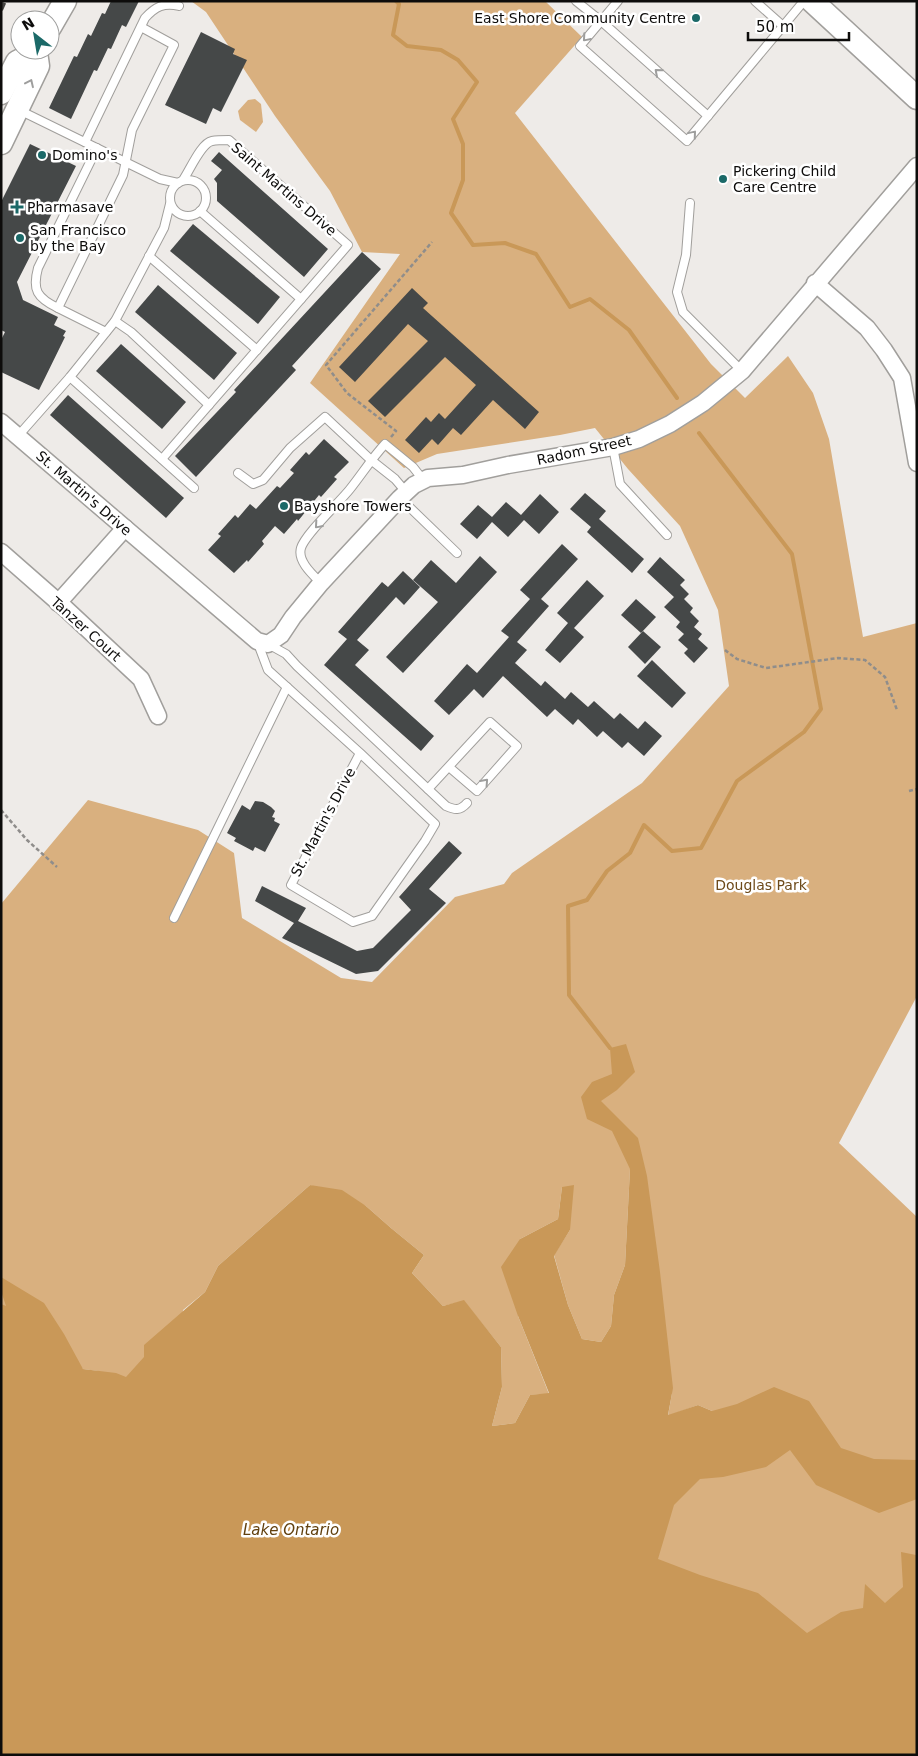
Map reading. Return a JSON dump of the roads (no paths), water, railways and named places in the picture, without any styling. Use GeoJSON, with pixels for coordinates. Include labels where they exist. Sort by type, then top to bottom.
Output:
{"type":"FeatureCollection","features":[{"type":"Feature","properties":{"kind":"main road"},"geometry":{"type":"LineString","coordinates":[[812,1],[917,98]]}},
{"type":"Feature","properties":{"kind":"main road"},"geometry":{"type":"LineString","coordinates":[[1,93],[17,62],[20,60]]}},
{"type":"Feature","properties":{"kind":"main road"},"geometry":{"type":"LineString","coordinates":[[1,143],[38,66],[37,60]]}},
{"type":"Feature","properties":{"kind":"street","name":"Radom Street"},"geometry":{"type":"LineString","coordinates":[[263,642],[281,635],[321,583],[414,485],[428,478],[463,475],[613,447],[639,439],[670,424],[703,403],[742,371],[815,283],[917,166]]}},
{"type":"Feature","properties":{"kind":"street"},"geometry":{"type":"LineString","coordinates":[[815,283],[867,328],[902,378],[914,429],[917,463]]}},
{"type":"Feature","properties":{"kind":"street","name":"St. Martin's Drive"},"geometry":{"type":"LineString","coordinates":[[1,422],[263,642]]}},
{"type":"Feature","properties":{"kind":"street"},"geometry":{"type":"LineString","coordinates":[[58,603],[125,528]]}},
{"type":"Feature","properties":{"kind":"street","name":"Tanzer Court"},"geometry":{"type":"LineString","coordinates":[[1,552],[141,679],[158,716]]}},
{"type":"Feature","properties":{"kind":"lane"},"geometry":{"type":"LineString","coordinates":[[576,1],[708,116]]}},
{"type":"Feature","properties":{"kind":"lane"},"geometry":{"type":"LineString","coordinates":[[618,1],[580,46],[687,141],[804,1]]}},
{"type":"Feature","properties":{"kind":"lane"},"geometry":{"type":"LineString","coordinates":[[755,1],[783,26]]}},
{"type":"Feature","properties":{"kind":"lane"},"geometry":{"type":"LineString","coordinates":[[85,142],[145,18],[152,10],[159,6],[168,3],[179,6]]}},
{"type":"Feature","properties":{"kind":"lane"},"geometry":{"type":"LineString","coordinates":[[58,308],[123,175],[132,130],[174,45],[141,27]]}},
{"type":"Feature","properties":{"kind":"lane"},"geometry":{"type":"LineString","coordinates":[[18,109],[160,179],[180,182],[195,181],[200,184],[206,196],[204,206],[200,211],[191,216],[178,214],[170,204]]}},
{"type":"Feature","properties":{"kind":"lane","name":"Saint Martins Drive"},"geometry":{"type":"LineString","coordinates":[[162,459],[348,245],[229,140],[210,141],[201,149],[192,168],[171,192]]}},
{"type":"Feature","properties":{"kind":"lane"},"geometry":{"type":"LineString","coordinates":[[97,148],[38,268],[34,283],[39,295],[46,302],[106,332]]}},
{"type":"Feature","properties":{"kind":"lane"},"geometry":{"type":"LineString","coordinates":[[192,168],[195,181]]}},
{"type":"Feature","properties":{"kind":"lane"},"geometry":{"type":"LineString","coordinates":[[18,436],[70,377],[114,321],[164,228],[171,192],[160,179]]}},
{"type":"Feature","properties":{"kind":"lane"},"geometry":{"type":"LineString","coordinates":[[690,203],[686,255],[677,292],[683,312],[742,371]]}},
{"type":"Feature","properties":{"kind":"lane"},"geometry":{"type":"LineString","coordinates":[[200,211],[301,298]]}},
{"type":"Feature","properties":{"kind":"lane"},"geometry":{"type":"LineString","coordinates":[[164,228],[178,214]]}},
{"type":"Feature","properties":{"kind":"lane"},"geometry":{"type":"LineString","coordinates":[[149,256],[257,350]]}},
{"type":"Feature","properties":{"kind":"lane"},"geometry":{"type":"LineString","coordinates":[[114,321],[131,332],[209,405]]}},
{"type":"Feature","properties":{"kind":"lane"},"geometry":{"type":"LineString","coordinates":[[70,377],[194,488]]}},
{"type":"Feature","properties":{"kind":"lane"},"geometry":{"type":"LineString","coordinates":[[238,473],[253,484],[263,480],[290,448],[325,417],[371,460],[395,479],[403,495],[457,553]]}},
{"type":"Feature","properties":{"kind":"lane"},"geometry":{"type":"LineString","coordinates":[[321,583],[310,572],[300,556],[300,549],[385,444],[413,467],[424,480]]}},
{"type":"Feature","properties":{"kind":"lane"},"geometry":{"type":"LineString","coordinates":[[613,447],[620,484],[667,535]]}},
{"type":"Feature","properties":{"kind":"lane","name":"St. Martin's Drive"},"geometry":{"type":"LineString","coordinates":[[263,642],[268,670],[360,753],[435,824],[372,916],[353,922],[291,885],[360,753]]}},
{"type":"Feature","properties":{"kind":"lane","name":"St. Martin's Drive"},"geometry":{"type":"LineString","coordinates":[[263,642],[286,654],[446,806],[454,810],[462,808],[467,803]]}},
{"type":"Feature","properties":{"kind":"lane"},"geometry":{"type":"LineString","coordinates":[[174,918],[287,687]]}},
{"type":"Feature","properties":{"kind":"lane"},"geometry":{"type":"LineString","coordinates":[[428,789],[490,722],[517,746],[477,791],[449,767]]}},
{"type":"Feature","properties":{"kind":"water","name":"Lake Ontario"},"geometry":{"type":"Polygon","coordinates":[[[626,1044],[635,1072],[617,1090],[601,1101],[638,1138],[647,1176],[673,1388],[668,1415],[698,1405],[712,1411],[737,1404],[774,1387],[809,1401],[841,1448],[874,1459],[917,1460],[917,1499],[879,1513],[816,1485],[790,1450],[766,1467],[723,1477],[700,1479],[674,1505],[658,1559],[700,1575],[758,1593],[807,1633],[841,1612],[863,1608],[865,1584],[885,1603],[903,1587],[901,1552],[916,1555],[917,1755],[1,1755],[1,1304],[6,1306],[1,1291],[1,1277],[44,1303],[83,1369],[116,1373],[126,1377],[144,1357],[144,1345],[205,1292],[218,1266],[310,1185],[342,1190],[366,1206],[424,1255],[412,1273],[443,1306],[464,1300],[501,1347],[502,1387],[492,1426],[515,1423],[530,1395],[549,1393],[518,1316],[501,1267],[520,1239],[558,1219],[562,1187],[574,1185],[570,1230],[554,1256],[568,1305],[582,1339],[601,1342],[611,1326],[614,1295],[625,1265],[630,1169],[612,1131],[587,1119],[581,1097],[592,1082],[612,1074],[610,1048],[626,1044]]]}},
{"type":"Feature","properties":{"kind":"waterway"},"geometry":{"type":"LineString","coordinates":[[396,1],[399,4],[393,35],[407,46],[441,50],[458,60],[477,82],[453,119],[463,144],[463,180],[451,213],[473,245],[505,243],[536,254],[570,307],[590,299],[629,330],[677,398]]}},
{"type":"Feature","properties":{"kind":"waterway"},"geometry":{"type":"LineString","coordinates":[[610,1048],[569,995],[568,906],[587,900],[607,871],[630,853],[644,825],[672,851],[701,848],[737,781],[804,732],[821,709],[792,554],[699,433]]}},
{"type":"Feature","properties":{"kind":"railway"},"geometry":{"type":"LineString","coordinates":[[1,10],[5,1]]}},
{"type":"Feature","properties":{"kind":"place","name":"East Shore Community Centre"},"geometry":{"type":"Point","coordinates":[696,18]}},
{"type":"Feature","properties":{"kind":"place","name":"Domino's"},"geometry":{"type":"Point","coordinates":[42,155]}},
{"type":"Feature","properties":{"kind":"place","name":"Pickering Child Care Centre"},"geometry":{"type":"Point","coordinates":[723,179]}},
{"type":"Feature","properties":{"kind":"place","name":"Pharmasave"},"geometry":{"type":"Point","coordinates":[17,207]}},
{"type":"Feature","properties":{"kind":"place","name":"San Francisco by the Bay"},"geometry":{"type":"Point","coordinates":[20,238]}},
{"type":"Feature","properties":{"kind":"place","name":"Bayshore Towers"},"geometry":{"type":"Point","coordinates":[284,506]}},
{"type":"Feature","properties":{"kind":"park label","name":"Douglas Park"},"geometry":{"type":"Point","coordinates":[761,885]}}]}
